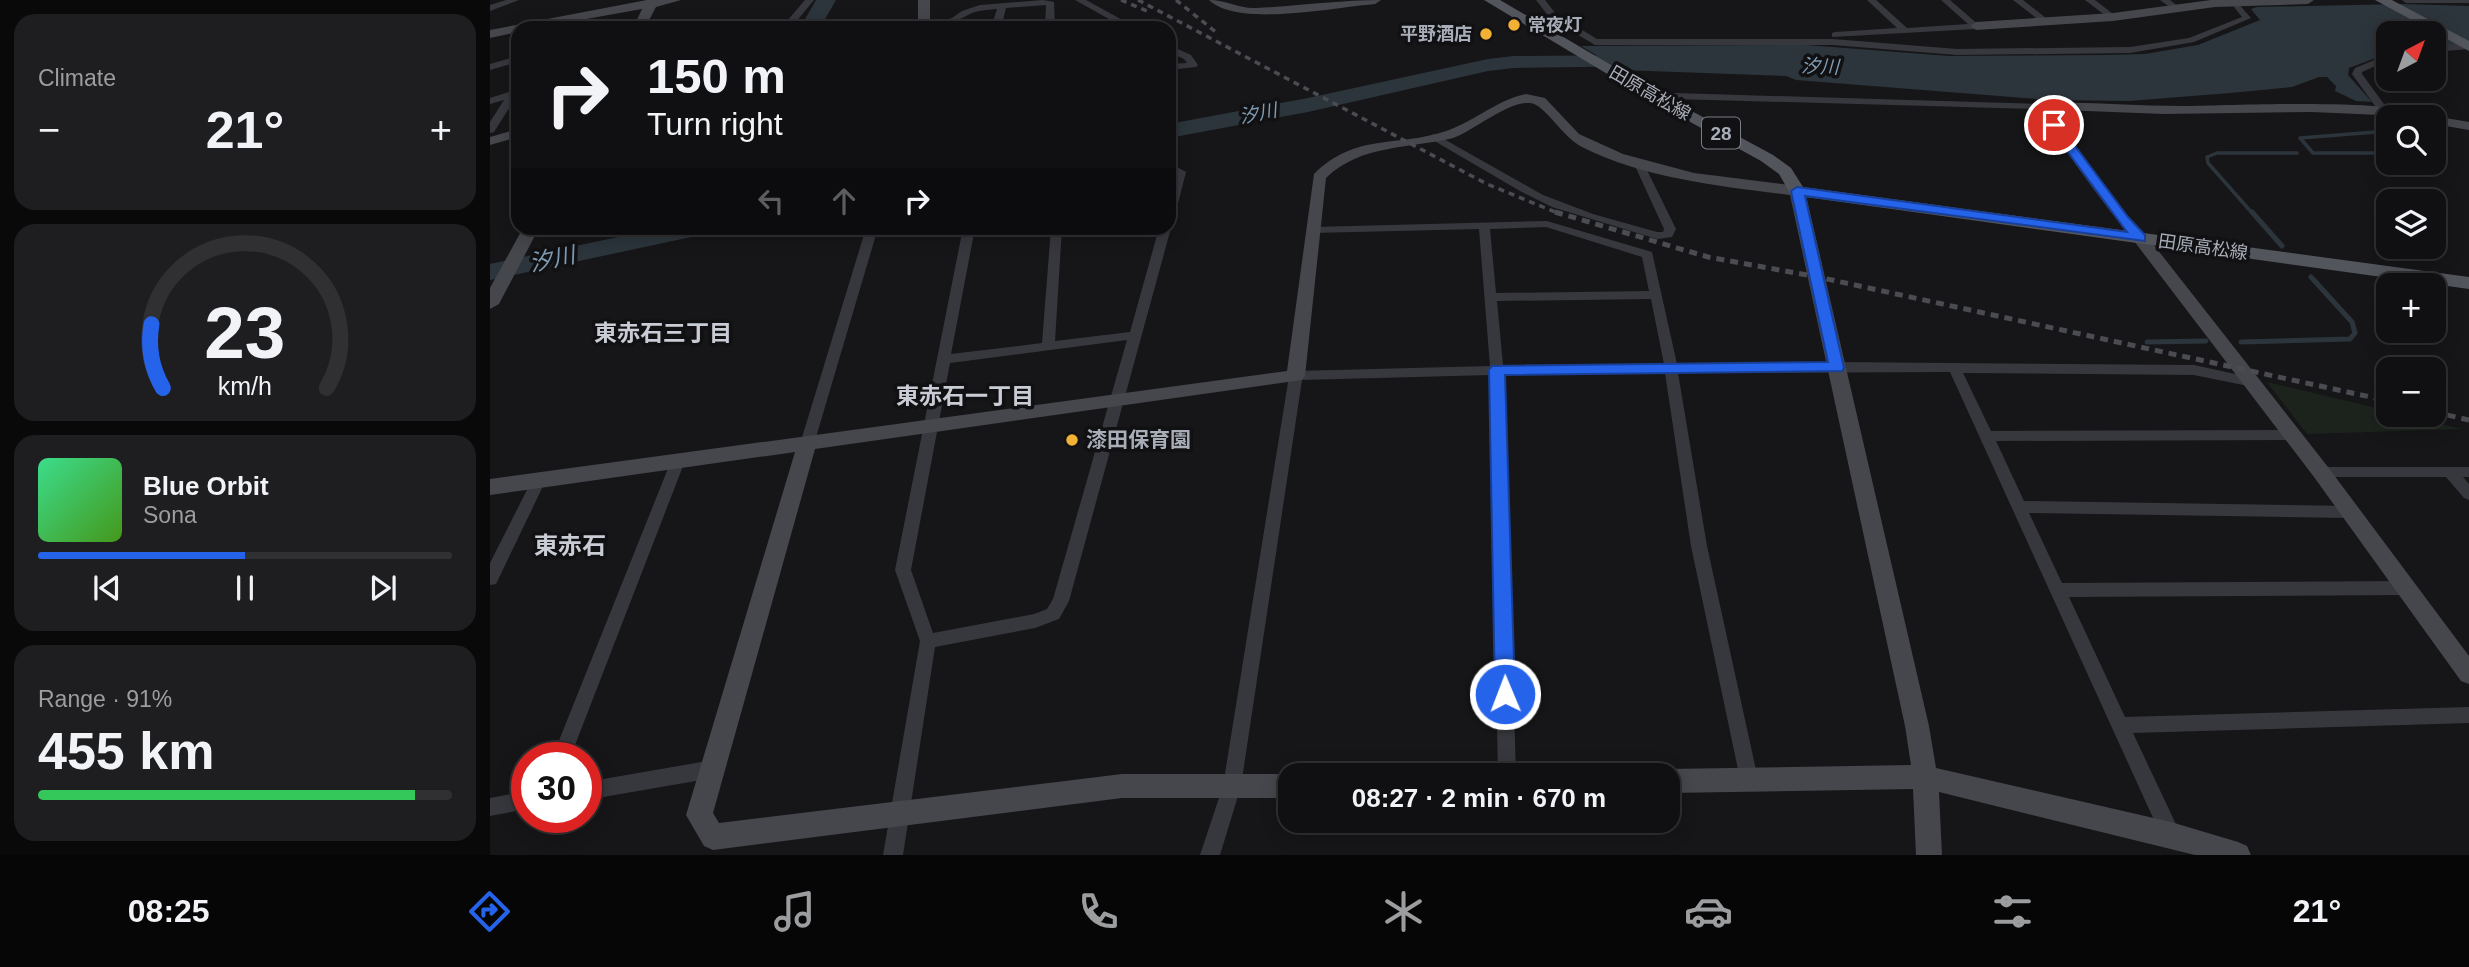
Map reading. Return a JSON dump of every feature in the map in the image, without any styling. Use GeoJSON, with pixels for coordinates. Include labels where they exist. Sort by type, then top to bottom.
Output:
{"type":"FeatureCollection","features":[{"type":"Feature","properties":{"kind":"main road","name":"田原高松線"},"geometry":{"type":"LineString","coordinates":[[1491,0],[1658,99],[1767,158],[1785,171],[1797,191],[2469,283]]}},
{"type":"Feature","properties":{"kind":"main road"},"geometry":{"type":"LineString","coordinates":[[2382,0],[2467,46]]}},
{"type":"Feature","properties":{"kind":"street"},"geometry":{"type":"LineString","coordinates":[[490,8],[515,0]]}},
{"type":"Feature","properties":{"kind":"street"},"geometry":{"type":"LineString","coordinates":[[567,21],[652,2],[675,0]]}},
{"type":"Feature","properties":{"kind":"street"},"geometry":{"type":"LineString","coordinates":[[792,21],[810,0]]}},
{"type":"Feature","properties":{"kind":"street"},"geometry":{"type":"LineString","coordinates":[[923,0],[924,21]]}},
{"type":"Feature","properties":{"kind":"street"},"geometry":{"type":"LineString","coordinates":[[1079,0],[1119,21]]}},
{"type":"Feature","properties":{"kind":"street"},"geometry":{"type":"LineString","coordinates":[[1215,0],[1242,11],[1376,0]]}},
{"type":"Feature","properties":{"kind":"street"},"geometry":{"type":"LineString","coordinates":[[1540,0],[1553,16],[1595,42]]}},
{"type":"Feature","properties":{"kind":"street"},"geometry":{"type":"LineString","coordinates":[[1871,0],[1903,29]]}},
{"type":"Feature","properties":{"kind":"street"},"geometry":{"type":"LineString","coordinates":[[1945,0],[1976,26]]}},
{"type":"Feature","properties":{"kind":"street"},"geometry":{"type":"LineString","coordinates":[[2017,0],[2047,22]]}},
{"type":"Feature","properties":{"kind":"street"},"geometry":{"type":"LineString","coordinates":[[2089,0],[2113,17]]}},
{"type":"Feature","properties":{"kind":"street"},"geometry":{"type":"LineString","coordinates":[[1752,42],[1903,29],[2113,17],[2169,4],[2308,0]]}},
{"type":"Feature","properties":{"kind":"street"},"geometry":{"type":"LineString","coordinates":[[2406,0],[2469,0]]}},
{"type":"Feature","properties":{"kind":"street"},"geometry":{"type":"LineString","coordinates":[[951,21],[972,10],[1054,1],[1052,21]]}},
{"type":"Feature","properties":{"kind":"street"},"geometry":{"type":"LineString","coordinates":[[642,21],[652,2]]}},
{"type":"Feature","properties":{"kind":"street"},"geometry":{"type":"LineString","coordinates":[[1563,42],[1833,42],[1970,52],[2130,50],[2191,40],[2247,18],[2235,3]]}},
{"type":"Feature","properties":{"kind":"street"},"geometry":{"type":"LineString","coordinates":[[998,21],[1002,6]]}},
{"type":"Feature","properties":{"kind":"street"},"geometry":{"type":"LineString","coordinates":[[1106,14],[1107,21]]}},
{"type":"Feature","properties":{"kind":"street"},"geometry":{"type":"LineString","coordinates":[[490,34],[511,31]]}},
{"type":"Feature","properties":{"kind":"street"},"geometry":{"type":"LineString","coordinates":[[2446,48],[2467,46]]}},
{"type":"Feature","properties":{"kind":"street"},"geometry":{"type":"LineString","coordinates":[[1176,51],[1188,57],[1193,65],[1176,66]]}},
{"type":"Feature","properties":{"kind":"street"},"geometry":{"type":"LineString","coordinates":[[490,67],[511,61]]}},
{"type":"Feature","properties":{"kind":"street"},"geometry":{"type":"LineString","coordinates":[[2376,61],[2365,65],[2357,74],[2380,105]]}},
{"type":"Feature","properties":{"kind":"street"},"geometry":{"type":"LineString","coordinates":[[490,102],[511,92]]}},
{"type":"Feature","properties":{"kind":"street"},"geometry":{"type":"LineString","coordinates":[[1658,99],[1675,96],[2203,110],[2298,107],[2376,111]]}},
{"type":"Feature","properties":{"kind":"street"},"geometry":{"type":"LineString","coordinates":[[490,130],[511,98]]}},
{"type":"Feature","properties":{"kind":"street"},"geometry":{"type":"LineString","coordinates":[[1210,855],[1232,786],[1296,376],[1319,177],[1340,159],[1371,147],[1435,138],[1459,131],[1525,98],[1538,99],[1547,104],[1568,132],[1586,144],[1640,166],[1797,191],[1917,726],[1925,777],[1929,855]]}},
{"type":"Feature","properties":{"kind":"street"},"geometry":{"type":"LineString","coordinates":[[2040,106],[2123,220],[2253,382],[2406,588],[2460,650],[2469,674]]}},
{"type":"Feature","properties":{"kind":"street"},"geometry":{"type":"LineString","coordinates":[[2446,122],[2469,127]]}},
{"type":"Feature","properties":{"kind":"street"},"geometry":{"type":"LineString","coordinates":[[490,141],[511,135]]}},
{"type":"Feature","properties":{"kind":"street"},"geometry":{"type":"LineString","coordinates":[[1435,138],[1525,189],[1578,212],[1657,236],[1668,234],[1670,229],[1640,166]]}},
{"type":"Feature","properties":{"kind":"street"},"geometry":{"type":"LineString","coordinates":[[1176,171],[1181,172],[1176,190]]}},
{"type":"Feature","properties":{"kind":"street"},"geometry":{"type":"LineString","coordinates":[[1313,230],[1547,224],[1648,255],[1671,368],[1699,546],[1749,779]]}},
{"type":"Feature","properties":{"kind":"street"},"geometry":{"type":"LineString","coordinates":[[1484,225],[1497,370],[1507,763]]}},
{"type":"Feature","properties":{"kind":"street"},"geometry":{"type":"LineString","coordinates":[[491,301],[527,235]]}},
{"type":"Feature","properties":{"kind":"street"},"geometry":{"type":"LineString","coordinates":[[870,235],[699,815],[713,837],[1122,786],[1278,786]]}},
{"type":"Feature","properties":{"kind":"street"},"geometry":{"type":"LineString","coordinates":[[893,855],[928,641],[903,570],[933,427],[968,235]]}},
{"type":"Feature","properties":{"kind":"street"},"geometry":{"type":"LineString","coordinates":[[1048,346],[1056,235]]}},
{"type":"Feature","properties":{"kind":"street"},"geometry":{"type":"LineString","coordinates":[[928,641],[1035,621],[1053,614],[1061,601],[1164,235]]}},
{"type":"Feature","properties":{"kind":"street"},"geometry":{"type":"LineString","coordinates":[[1489,297],[1656,295]]}},
{"type":"Feature","properties":{"kind":"street"},"geometry":{"type":"LineString","coordinates":[[946,359],[1136,335]]}},
{"type":"Feature","properties":{"kind":"street"},"geometry":{"type":"LineString","coordinates":[[490,487],[1296,376],[1671,368],[2194,370],[2253,382]]}},
{"type":"Feature","properties":{"kind":"street"},"geometry":{"type":"LineString","coordinates":[[1955,369],[2171,835]]}},
{"type":"Feature","properties":{"kind":"street"},"geometry":{"type":"LineString","coordinates":[[1986,436],[2292,435]]}},
{"type":"Feature","properties":{"kind":"street"},"geometry":{"type":"LineString","coordinates":[[567,742],[678,461]]}},
{"type":"Feature","properties":{"kind":"street"},"geometry":{"type":"LineString","coordinates":[[2321,472],[2469,472]]}},
{"type":"Feature","properties":{"kind":"street"},"geometry":{"type":"LineString","coordinates":[[2451,473],[2469,494]]}},
{"type":"Feature","properties":{"kind":"street"},"geometry":{"type":"LineString","coordinates":[[490,579],[539,480]]}},
{"type":"Feature","properties":{"kind":"street"},"geometry":{"type":"LineString","coordinates":[[2019,507],[2349,512]]}},
{"type":"Feature","properties":{"kind":"street"},"geometry":{"type":"LineString","coordinates":[[2057,590],[2406,588]]}},
{"type":"Feature","properties":{"kind":"street"},"geometry":{"type":"LineString","coordinates":[[2120,725],[2469,715]]}},
{"type":"Feature","properties":{"kind":"street"},"geometry":{"type":"LineString","coordinates":[[602,788],[713,769]]}},
{"type":"Feature","properties":{"kind":"street"},"geometry":{"type":"LineString","coordinates":[[1680,781],[1925,777],[2171,835],[2235,855]]}},
{"type":"Feature","properties":{"kind":"street"},"geometry":{"type":"LineString","coordinates":[[490,807],[511,803]]}},
{"type":"Feature","properties":{"kind":"shaded area"},"geometry":{"type":"Polygon","coordinates":[[[2267,382],[2376,408],[2376,427],[2446,425],[2462,429],[2307,434],[2267,382]]]}},
{"type":"Feature","properties":{"kind":"water"},"geometry":{"type":"Polygon","coordinates":[[[2402,4],[2469,6],[2469,44],[2446,45],[2446,21],[2376,21],[2376,58],[2349,68],[2348,75],[2372,102],[2356,101],[2335,91],[2336,86],[2327,77],[2319,77],[2292,87],[2230,93],[2129,101],[2049,100],[1796,80],[1786,76],[1621,70],[1581,46],[1806,45],[1949,56],[2145,54],[2198,45],[2260,20],[2251,9],[2402,4]]]}},
{"type":"Feature","properties":{"kind":"waterway"},"geometry":{"type":"LineString","coordinates":[[814,21],[826,0]]}},
{"type":"Feature","properties":{"kind":"waterway","name":"汐川"},"geometry":{"type":"LineString","coordinates":[[1176,130],[1308,105],[1488,65],[1514,62],[1647,61]]}},
{"type":"Feature","properties":{"kind":"waterway"},"geometry":{"type":"LineString","coordinates":[[2376,132],[2300,138],[2313,153],[2376,153]]}},
{"type":"Feature","properties":{"kind":"waterway"},"geometry":{"type":"LineString","coordinates":[[2253,214],[2208,163],[2207,157],[2217,153],[2297,153]]}},
{"type":"Feature","properties":{"kind":"waterway"},"geometry":{"type":"LineString","coordinates":[[2252,212],[2282,246]]}},
{"type":"Feature","properties":{"kind":"waterway","name":"汐川"},"geometry":{"type":"LineString","coordinates":[[490,272],[663,235]]}},
{"type":"Feature","properties":{"kind":"waterway"},"geometry":{"type":"LineString","coordinates":[[2241,342],[2350,339],[2355,333],[2352,322],[2311,277]]}},
{"type":"Feature","properties":{"kind":"waterway"},"geometry":{"type":"LineString","coordinates":[[2147,342],[2206,341]]}},
{"type":"Feature","properties":{"kind":"railway"},"geometry":{"type":"LineString","coordinates":[[1121,0],[1147,11]]}},
{"type":"Feature","properties":{"kind":"railway"},"geometry":{"type":"LineString","coordinates":[[1138,0],[1487,184],[1555,212]]}},
{"type":"Feature","properties":{"kind":"railway"},"geometry":{"type":"LineString","coordinates":[[1176,0],[1217,33]]}},
{"type":"Feature","properties":{"kind":"railway"},"geometry":{"type":"LineString","coordinates":[[1555,212],[1708,257],[1818,277],[2376,398]]}},
{"type":"Feature","properties":{"kind":"railway"},"geometry":{"type":"LineString","coordinates":[[1555,212],[1560,214]]}},
{"type":"Feature","properties":{"kind":"railway"},"geometry":{"type":"LineString","coordinates":[[2446,415],[2469,420]]}},
{"type":"Feature","properties":{"kind":"place","name":"常夜灯"},"geometry":{"type":"Point","coordinates":[1514,25]}},
{"type":"Feature","properties":{"kind":"place","name":"平野酒店"},"geometry":{"type":"Point","coordinates":[1486,34]}},
{"type":"Feature","properties":{"kind":"place","name":"漆田保育園"},"geometry":{"type":"Point","coordinates":[1072,440]}},
{"type":"Feature","properties":{"kind":"district","name":"東赤石三丁目"},"geometry":{"type":"Point","coordinates":[663,333]}},
{"type":"Feature","properties":{"kind":"district","name":"東赤石一丁目"},"geometry":{"type":"Point","coordinates":[965,396]}},
{"type":"Feature","properties":{"kind":"district","name":"東赤石"},"geometry":{"type":"Point","coordinates":[570,546]}},
{"type":"Feature","properties":{"kind":"route"},"geometry":{"type":"LineString","coordinates":[[1505,694],[1497,370],[1836,368],[1797,191],[2140,238],[2123,220],[2054,125]]}}]}
